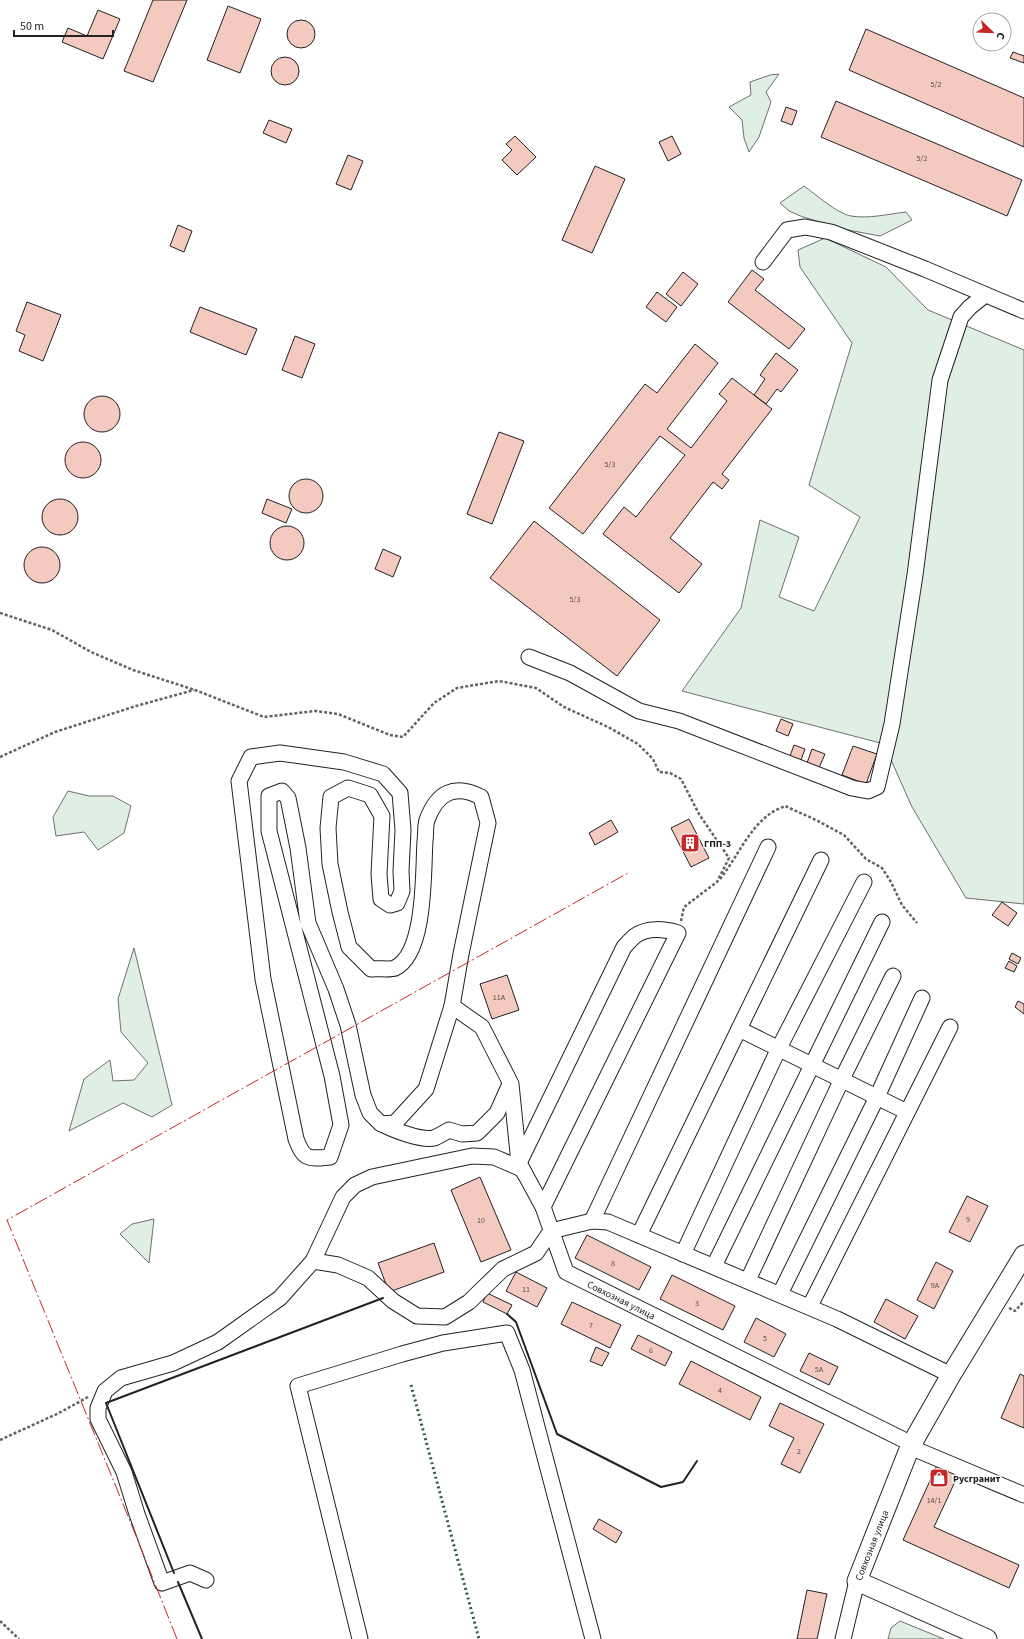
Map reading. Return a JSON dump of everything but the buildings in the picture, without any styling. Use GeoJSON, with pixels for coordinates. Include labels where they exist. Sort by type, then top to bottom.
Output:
{"type":"FeatureCollection","features":[{"type":"Feature","properties":{"kind":"main road","name":"Совхозная улица"},"geometry":{"type":"LineString","coordinates":[[987,1639],[857,1581],[911,1446],[951,1375],[1024,1254]]}},
{"type":"Feature","properties":{"kind":"street"},"geometry":{"type":"LineString","coordinates":[[763,262],[787,230],[805,227],[831,232],[1024,312]]}},
{"type":"Feature","properties":{"kind":"street"},"geometry":{"type":"LineString","coordinates":[[529,657],[570,673],[604,690],[639,711],[679,721],[852,788],[868,790],[877,787],[892,724],[915,575],[940,380],[961,317],[970,307],[985,295]]}},
{"type":"Feature","properties":{"kind":"street"},"geometry":{"type":"LineString","coordinates":[[381,1124],[395,1123],[426,1090],[452,1006],[461,954],[488,823],[480,797],[470,791],[455,790],[437,799],[427,821],[421,907],[416,937],[408,958],[395,968],[371,969],[349,947],[340,912],[330,864],[328,828],[331,797],[348,788],[370,795],[382,816],[379,874],[381,899],[390,905],[397,902],[402,891],[401,871],[403,830],[400,793],[384,774],[344,762],[280,753],[251,757],[239,781],[263,978],[296,1139],[302,1152],[312,1158],[330,1157],[340,1125],[332,1076],[269,831],[269,796],[282,791],[288,798],[298,848],[308,923],[336,989],[348,1025],[363,1095],[370,1113],[381,1124],[393,1130],[422,1137],[434,1138],[448,1130],[462,1134],[477,1133],[497,1113],[510,1084]]}},
{"type":"Feature","properties":{"kind":"street"},"geometry":{"type":"LineString","coordinates":[[592,1221],[768,847]]}},
{"type":"Feature","properties":{"kind":"street"},"geometry":{"type":"LineString","coordinates":[[639,1235],[820,860]]}},
{"type":"Feature","properties":{"kind":"street"},"geometry":{"type":"LineString","coordinates":[[683,1254],[779,1048],[864,882]]}},
{"type":"Feature","properties":{"kind":"street"},"geometry":{"type":"LineString","coordinates":[[714,1266],[882,922]]}},
{"type":"Feature","properties":{"kind":"street"},"geometry":{"type":"LineString","coordinates":[[206,1580],[190,1573],[162,1583],[137,1514],[124,1472],[98,1419],[98,1408],[105,1391],[121,1378],[173,1363],[218,1342],[280,1298],[313,1260],[343,1197],[355,1185],[372,1176],[472,1156],[494,1157],[522,1169],[624,947],[636,935],[649,930],[668,930],[678,933],[543,1207]]}},
{"type":"Feature","properties":{"kind":"street"},"geometry":{"type":"LineString","coordinates":[[748,1280],[842,1079],[893,976]]}},
{"type":"Feature","properties":{"kind":"street"},"geometry":{"type":"LineString","coordinates":[[780,1294],[877,1097],[922,998]]}},
{"type":"Feature","properties":{"kind":"street","name":"Совхозная улица"},"geometry":{"type":"LineString","coordinates":[[452,1006],[482,1027],[510,1084],[522,1169],[543,1207],[566,1272],[911,1446]]}},
{"type":"Feature","properties":{"kind":"street"},"geometry":{"type":"LineString","coordinates":[[810,1306],[950,1027]]}},
{"type":"Feature","properties":{"kind":"street"},"geometry":{"type":"LineString","coordinates":[[739,1029],[907,1112]]}},
{"type":"Feature","properties":{"kind":"street"},"geometry":{"type":"LineString","coordinates":[[313,1260],[338,1265],[368,1278],[393,1301],[417,1316],[445,1317],[469,1302],[503,1269],[536,1254],[551,1231],[592,1221],[608,1222],[810,1306],[951,1375]]}},
{"type":"Feature","properties":{"kind":"street"},"geometry":{"type":"LineString","coordinates":[[360,1639],[298,1386],[443,1343],[507,1333],[522,1370],[593,1639]]}},
{"type":"Feature","properties":{"kind":"street"},"geometry":{"type":"LineString","coordinates":[[911,1446],[1024,1495]]}},
{"type":"Feature","properties":{"kind":"street"},"geometry":{"type":"LineString","coordinates":[[843,1639],[857,1581]]}},
{"type":"Feature","properties":{"kind":"path"},"geometry":{"type":"LineString","coordinates":[[0,613],[52,630],[91,652],[133,670],[195,690],[264,717],[315,711],[338,714],[390,735],[403,737],[434,703],[457,688],[499,681],[536,688],[564,707],[608,727],[638,744],[653,759],[659,772],[670,773],[681,779],[699,814],[729,858],[717,882],[684,907],[678,933]]}},
{"type":"Feature","properties":{"kind":"path"},"geometry":{"type":"LineString","coordinates":[[0,757],[55,732],[136,706],[195,690]]}},
{"type":"Feature","properties":{"kind":"path"},"geometry":{"type":"LineString","coordinates":[[0,1440],[59,1413],[91,1395],[105,1391]]}},
{"type":"Feature","properties":{"kind":"path"},"geometry":{"type":"LineString","coordinates":[[0,1621],[19,1639]]}},
{"type":"Feature","properties":{"kind":"green space"},"geometry":{"type":"Polygon","coordinates":[[[779,74],[766,92],[771,102],[759,137],[749,152],[744,138],[742,120],[729,107],[751,95],[750,82],[770,75],[779,74]]]}},
{"type":"Feature","properties":{"kind":"green space"},"geometry":{"type":"Polygon","coordinates":[[[804,186],[833,208],[851,216],[865,217],[906,212],[912,220],[880,236],[848,230],[803,217],[789,211],[780,203],[804,186]]]}},
{"type":"Feature","properties":{"kind":"green space"},"geometry":{"type":"Polygon","coordinates":[[[825,238],[886,267],[928,310],[1024,350],[1024,904],[966,898],[912,807],[884,744],[682,691],[741,608],[760,520],[799,537],[779,597],[814,611],[860,517],[809,485],[852,343],[800,267],[798,250],[825,238]]]}},
{"type":"Feature","properties":{"kind":"green space"},"geometry":{"type":"Polygon","coordinates":[[[68,791],[89,796],[113,796],[131,806],[124,833],[98,850],[84,832],[56,836],[53,817],[68,791]]]}},
{"type":"Feature","properties":{"kind":"green space"},"geometry":{"type":"Polygon","coordinates":[[[134,948],[172,1105],[152,1117],[123,1103],[69,1131],[84,1079],[110,1060],[113,1081],[134,1080],[148,1063],[121,1032],[118,999],[134,948]]]}},
{"type":"Feature","properties":{"kind":"green space"},"geometry":{"type":"Polygon","coordinates":[[[154,1219],[149,1263],[120,1234],[132,1224],[154,1219]]]}},
{"type":"Feature","properties":{"kind":"green space"},"geometry":{"type":"Polygon","coordinates":[[[900,1621],[944,1639],[888,1639],[891,1628],[900,1621]]]}},
{"type":"Feature","properties":{"kind":"hedge"},"geometry":{"type":"LineString","coordinates":[[411,1385],[479,1639]]}},
{"type":"Feature","properties":{"kind":"wall"},"geometry":{"type":"LineString","coordinates":[[174,1573],[106,1403],[383,1298]]}},
{"type":"Feature","properties":{"kind":"wall"},"geometry":{"type":"LineString","coordinates":[[507,1314],[516,1322],[557,1434],[661,1487],[683,1482],[697,1461]]}},
{"type":"Feature","properties":{"kind":"wall"},"geometry":{"type":"LineString","coordinates":[[178,1582],[202,1639]]}},
{"type":"Feature","properties":{"kind":"power"},"geometry":{"type":"LineString","coordinates":[[177,1639],[7,1220],[628,873]]}},
{"type":"Feature","properties":{"kind":"place","name":"ГПП-3"},"geometry":{"type":"Point","coordinates":[690,843]}},
{"type":"Feature","properties":{"kind":"place","name":"Русгранит"},"geometry":{"type":"Point","coordinates":[939,1478]}}]}
